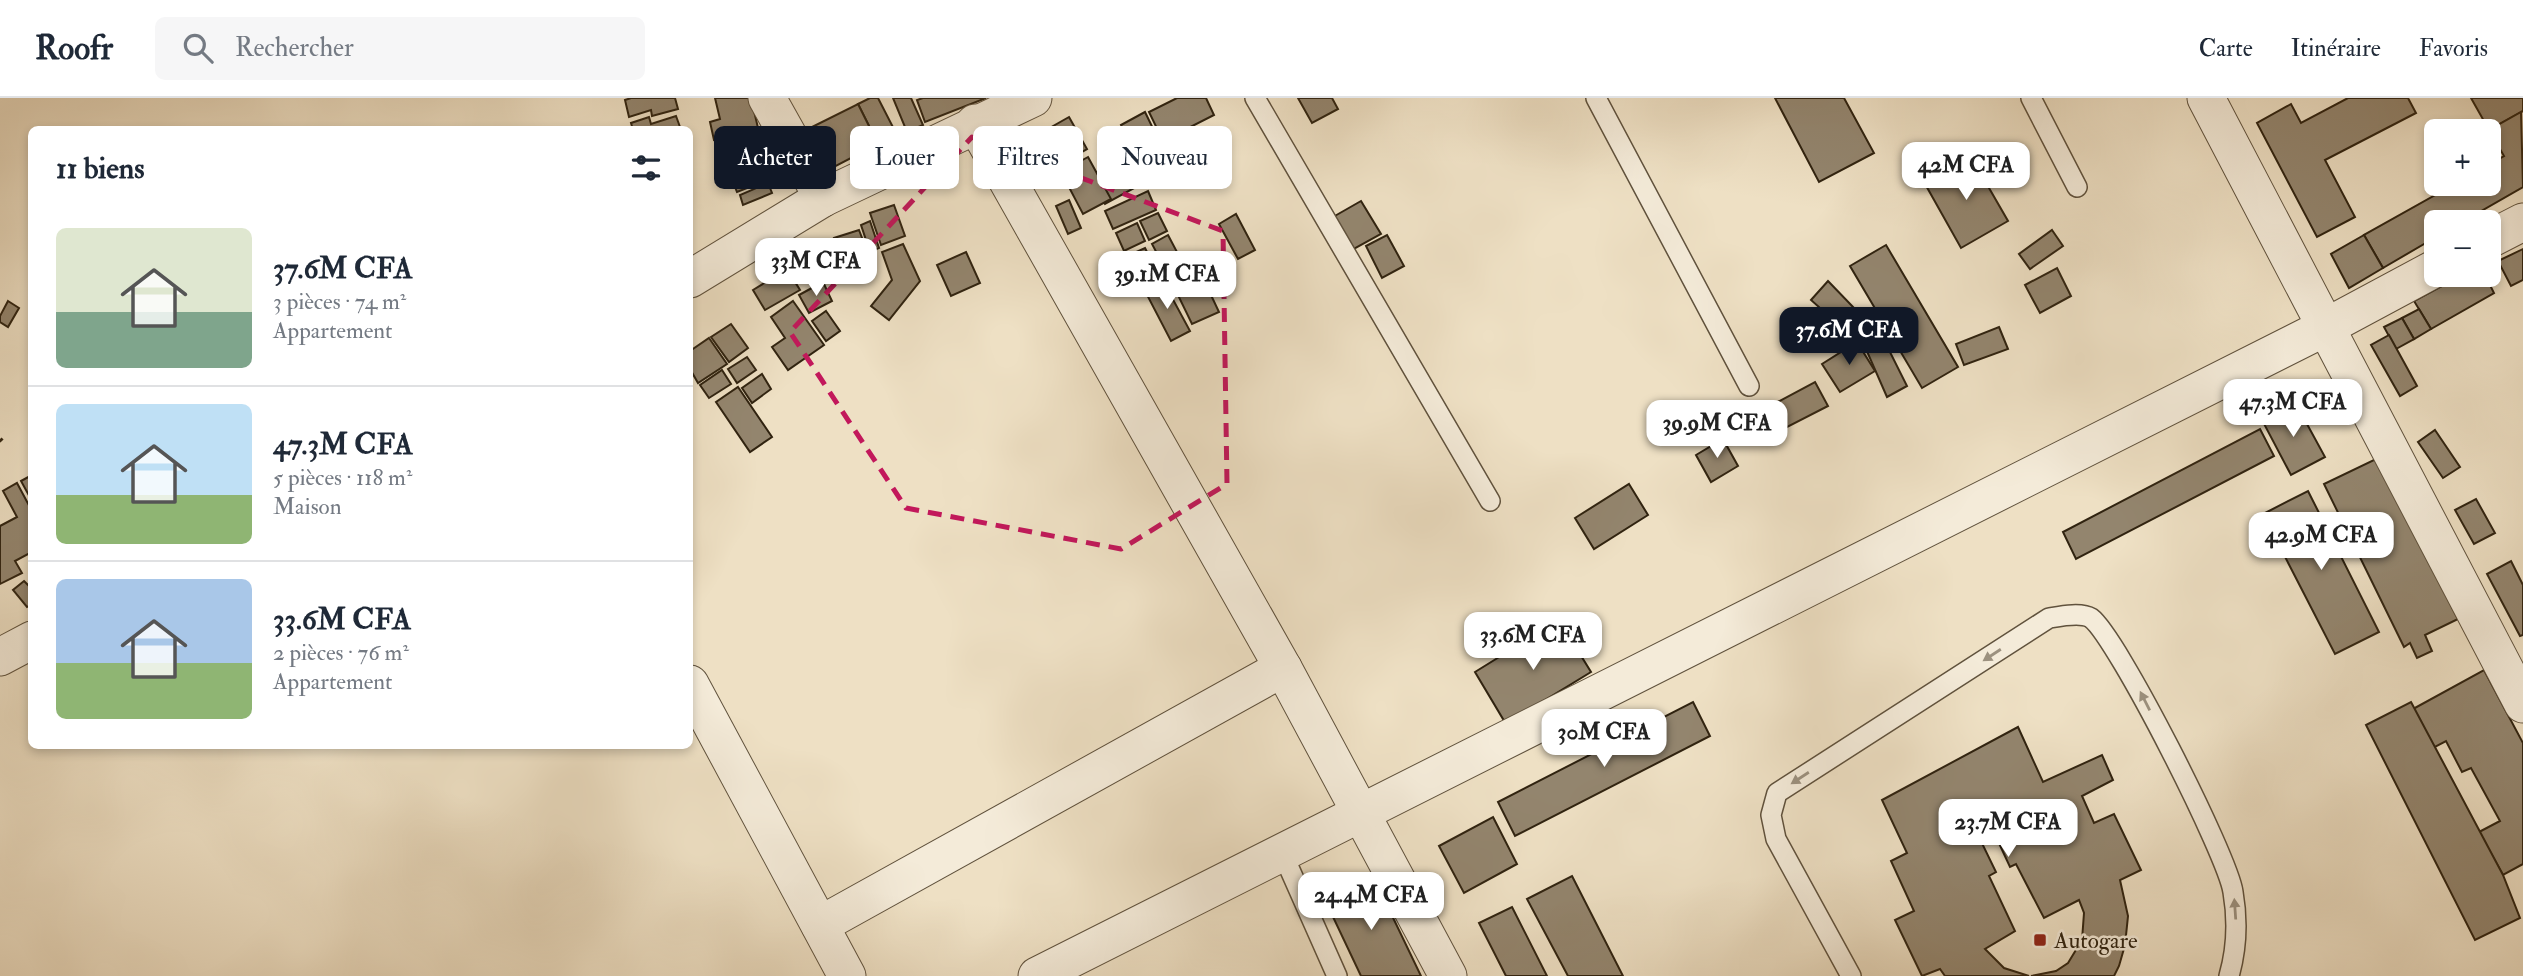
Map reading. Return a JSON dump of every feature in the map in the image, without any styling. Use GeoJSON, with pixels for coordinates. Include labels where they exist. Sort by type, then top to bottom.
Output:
{"type":"FeatureCollection","features":[{"type":"Feature","properties":{"kind":"street"},"geometry":{"type":"LineString","coordinates":[[767,98],[823,198]]}},
{"type":"Feature","properties":{"kind":"street"},"geometry":{"type":"LineString","coordinates":[[693,277],[823,198],[975,123],[1033,98]]}},
{"type":"Feature","properties":{"kind":"street"},"geometry":{"type":"LineString","coordinates":[[2206,98],[2523,704]]}},
{"type":"Feature","properties":{"kind":"street"},"geometry":{"type":"LineString","coordinates":[[975,123],[1283,668],[1362,811],[1448,976]]}},
{"type":"Feature","properties":{"kind":"street"},"geometry":{"type":"LineString","coordinates":[[2501,233],[2523,222]]}},
{"type":"Feature","properties":{"kind":"street"},"geometry":{"type":"LineString","coordinates":[[1037,976],[2326,327],[2424,274]]}},
{"type":"Feature","properties":{"kind":"street"},"geometry":{"type":"LineString","coordinates":[[0,657],[28,642]]}},
{"type":"Feature","properties":{"kind":"street"},"geometry":{"type":"LineString","coordinates":[[820,925],[1283,668]]}},
{"type":"Feature","properties":{"kind":"street"},"geometry":{"type":"LineString","coordinates":[[693,690],[847,976]]}},
{"type":"Feature","properties":{"kind":"lane"},"geometry":{"type":"LineString","coordinates":[[1255,98],[1490,501]]}},
{"type":"Feature","properties":{"kind":"lane"},"geometry":{"type":"LineString","coordinates":[[1597,98],[1749,386]]}},
{"type":"Feature","properties":{"kind":"lane"},"geometry":{"type":"LineString","coordinates":[[2031,98],[2077,187]]}},
{"type":"Feature","properties":{"kind":"lane"},"geometry":{"type":"LineString","coordinates":[[1851,976],[1776,839],[1771,815],[1777,793],[2049,618],[2073,615],[2088,616],[2103,629],[2131,675],[2215,845],[2233,889],[2237,947],[2230,976]]}},
{"type":"Feature","properties":{"kind":"lane"},"geometry":{"type":"LineString","coordinates":[[1282,852],[1337,976]]}},
{"type":"Feature","properties":{"kind":"highlighted area"},"geometry":{"type":"Polygon","coordinates":[[[972,137],[1223,231],[1227,484],[1121,549],[906,508],[790,332],[972,137]]]}},
{"type":"Feature","properties":{"kind":"building"},"geometry":{"type":"Polygon","coordinates":[[[675,98],[678,109],[652,116],[651,110],[629,117],[625,100],[675,98]]]}},
{"type":"Feature","properties":{"kind":"building"},"geometry":{"type":"Polygon","coordinates":[[[715,98],[751,98],[758,126],[714,126],[714,140],[710,122],[720,119],[715,98]]]}},
{"type":"Feature","properties":{"kind":"building"},"geometry":{"type":"Polygon","coordinates":[[[870,98],[878,98],[892,126],[869,126],[858,104],[870,98]]]}},
{"type":"Feature","properties":{"kind":"building"},"geometry":{"type":"Polygon","coordinates":[[[893,98],[911,98],[923,125],[905,126],[893,98]]]}},
{"type":"Feature","properties":{"kind":"building"},"geometry":{"type":"Polygon","coordinates":[[[986,98],[925,122],[917,100],[986,98]]]}},
{"type":"Feature","properties":{"kind":"building"},"geometry":{"type":"Polygon","coordinates":[[[1177,98],[1206,98],[1214,115],[1192,126],[1156,126],[1149,112],[1177,98]]]}},
{"type":"Feature","properties":{"kind":"building"},"geometry":{"type":"Polygon","coordinates":[[[1298,98],[1332,98],[1338,109],[1312,123],[1298,98]]]}},
{"type":"Feature","properties":{"kind":"building"},"geometry":{"type":"Polygon","coordinates":[[[1775,98],[1844,98],[1874,153],[1819,182],[1775,98]]]}},
{"type":"Feature","properties":{"kind":"building"},"geometry":{"type":"Polygon","coordinates":[[[2348,98],[2408,98],[2416,113],[2325,160],[2355,217],[2317,237],[2257,123],[2291,104],[2301,123],[2348,98]]]}},
{"type":"Feature","properties":{"kind":"building"},"geometry":{"type":"Polygon","coordinates":[[[2471,98],[2523,98],[2523,111],[2501,123],[2501,119],[2483,119],[2471,98]]]}},
{"type":"Feature","properties":{"kind":"building"},"geometry":{"type":"Polygon","coordinates":[[[858,104],[869,126],[850,126],[850,159],[836,166],[836,126],[814,126],[858,104]]]}},
{"type":"Feature","properties":{"kind":"building"},"geometry":{"type":"Polygon","coordinates":[[[1145,112],[1152,126],[1122,126],[1145,112]]]}},
{"type":"Feature","properties":{"kind":"building"},"geometry":{"type":"Polygon","coordinates":[[[2521,112],[2523,187],[2483,210],[2424,210],[2424,244],[2383,268],[2364,235],[2434,196],[2501,196],[2501,158],[2504,156],[2501,151],[2501,123],[2521,112]]]}},
{"type":"Feature","properties":{"kind":"building"},"geometry":{"type":"Polygon","coordinates":[[[676,116],[680,126],[632,126],[631,123],[649,117],[651,124],[676,116]]]}},
{"type":"Feature","properties":{"kind":"building"},"geometry":{"type":"Polygon","coordinates":[[[1069,117],[1074,126],[1053,126],[1069,117]]]}},
{"type":"Feature","properties":{"kind":"building"},"geometry":{"type":"Polygon","coordinates":[[[1970,155],[2008,221],[1961,248],[1924,182],[1970,155]]]}},
{"type":"Feature","properties":{"kind":"building"},"geometry":{"type":"Polygon","coordinates":[[[1088,157],[1097,173],[1097,189],[1106,189],[1111,199],[1083,214],[1070,189],[1083,189],[1083,160],[1088,157]]]}},
{"type":"Feature","properties":{"kind":"building"},"geometry":{"type":"Polygon","coordinates":[[[1097,174],[1097,189],[1091,177],[1097,174]]]}},
{"type":"Feature","properties":{"kind":"building"},"geometry":{"type":"Polygon","coordinates":[[[754,189],[770,189],[772,193],[743,205],[740,195],[754,189]]]}},
{"type":"Feature","properties":{"kind":"building"},"geometry":{"type":"Polygon","coordinates":[[[1097,189],[1132,189],[1105,204],[1097,189]]]}},
{"type":"Feature","properties":{"kind":"building"},"geometry":{"type":"Polygon","coordinates":[[[1148,191],[1156,210],[1113,229],[1105,211],[1148,191]]]}},
{"type":"Feature","properties":{"kind":"building"},"geometry":{"type":"Polygon","coordinates":[[[1069,200],[1081,228],[1068,234],[1056,206],[1069,200]]]}},
{"type":"Feature","properties":{"kind":"building"},"geometry":{"type":"Polygon","coordinates":[[[1361,201],[1381,234],[1352,250],[1333,217],[1361,201]]]}},
{"type":"Feature","properties":{"kind":"building"},"geometry":{"type":"Polygon","coordinates":[[[894,205],[905,236],[881,245],[870,213],[894,205]]]}},
{"type":"Feature","properties":{"kind":"building"},"geometry":{"type":"Polygon","coordinates":[[[1158,213],[1167,231],[1149,240],[1140,221],[1158,213]]]}},
{"type":"Feature","properties":{"kind":"building"},"geometry":{"type":"Polygon","coordinates":[[[1236,214],[1255,250],[1238,259],[1219,224],[1236,214]]]}},
{"type":"Feature","properties":{"kind":"building"},"geometry":{"type":"Polygon","coordinates":[[[870,221],[879,248],[870,252],[861,225],[870,221]]]}},
{"type":"Feature","properties":{"kind":"building"},"geometry":{"type":"Polygon","coordinates":[[[1137,223],[1145,241],[1124,251],[1116,233],[1137,223]]]}},
{"type":"Feature","properties":{"kind":"building"},"geometry":{"type":"Polygon","coordinates":[[[859,230],[869,256],[843,265],[834,238],[859,230]]]}},
{"type":"Feature","properties":{"kind":"building"},"geometry":{"type":"Polygon","coordinates":[[[2052,230],[2063,246],[2030,269],[2019,254],[2052,230]]]}},
{"type":"Feature","properties":{"kind":"building"},"geometry":{"type":"Polygon","coordinates":[[[1168,235],[1177,252],[1161,261],[1152,244],[1168,235]]]}},
{"type":"Feature","properties":{"kind":"building"},"geometry":{"type":"Polygon","coordinates":[[[1387,235],[1404,266],[1382,278],[1366,246],[1387,235]]]}},
{"type":"Feature","properties":{"kind":"building"},"geometry":{"type":"Polygon","coordinates":[[[2364,235],[2383,268],[2349,288],[2331,254],[2364,235]]]}},
{"type":"Feature","properties":{"kind":"building"},"geometry":{"type":"Polygon","coordinates":[[[827,244],[837,267],[804,281],[794,258],[827,244]]]}},
{"type":"Feature","properties":{"kind":"building"},"geometry":{"type":"Polygon","coordinates":[[[903,244],[920,281],[889,320],[871,306],[892,280],[882,252],[903,244]]]}},
{"type":"Feature","properties":{"kind":"building"},"geometry":{"type":"Polygon","coordinates":[[[1886,245],[1958,367],[1922,388],[1850,266],[1886,245]]]}},
{"type":"Feature","properties":{"kind":"building"},"geometry":{"type":"Polygon","coordinates":[[[1145,248],[1160,278],[1141,288],[1125,257],[1145,248]]]}},
{"type":"Feature","properties":{"kind":"building"},"geometry":{"type":"Polygon","coordinates":[[[2523,249],[2523,280],[2511,286],[2501,267],[2501,260],[2523,249]]]}},
{"type":"Feature","properties":{"kind":"building"},"geometry":{"type":"Polygon","coordinates":[[[966,252],[980,283],[951,296],[937,265],[966,252]]]}},
{"type":"Feature","properties":{"kind":"building"},"geometry":{"type":"Polygon","coordinates":[[[1180,257],[1188,274],[1170,283],[1162,265],[1180,257]]]}},
{"type":"Feature","properties":{"kind":"building"},"geometry":{"type":"Polygon","coordinates":[[[2057,268],[2071,296],[2040,313],[2025,285],[2057,268]]]}},
{"type":"Feature","properties":{"kind":"building"},"geometry":{"type":"Polygon","coordinates":[[[787,269],[800,290],[765,310],[753,290],[787,269]]]}},
{"type":"Feature","properties":{"kind":"building"},"geometry":{"type":"Polygon","coordinates":[[[1202,276],[1219,312],[1192,324],[1175,289],[1202,276]]]}},
{"type":"Feature","properties":{"kind":"building"},"geometry":{"type":"Polygon","coordinates":[[[1163,281],[1190,331],[1171,341],[1145,291],[1163,281]]]}},
{"type":"Feature","properties":{"kind":"building"},"geometry":{"type":"Polygon","coordinates":[[[1828,281],[1883,338],[1907,386],[1887,397],[1866,349],[1811,300],[1828,281]]]}},
{"type":"Feature","properties":{"kind":"building"},"geometry":{"type":"Polygon","coordinates":[[[823,282],[832,301],[809,313],[799,295],[823,282]]]}},
{"type":"Feature","properties":{"kind":"building"},"geometry":{"type":"Polygon","coordinates":[[[2440,287],[2491,287],[2494,293],[2431,329],[2414,301],[2440,287]]]}},
{"type":"Feature","properties":{"kind":"building"},"geometry":{"type":"Polygon","coordinates":[[[8,301],[19,308],[8,327],[0,322],[0,316],[8,301]]]}},
{"type":"Feature","properties":{"kind":"building"},"geometry":{"type":"Polygon","coordinates":[[[793,301],[824,345],[788,370],[772,347],[785,338],[771,317],[793,301]]]}},
{"type":"Feature","properties":{"kind":"building"},"geometry":{"type":"Polygon","coordinates":[[[2419,309],[2431,329],[2414,339],[2402,318],[2419,309]]]}},
{"type":"Feature","properties":{"kind":"building"},"geometry":{"type":"Polygon","coordinates":[[[826,311],[840,331],[826,341],[812,321],[826,311]]]}},
{"type":"Feature","properties":{"kind":"building"},"geometry":{"type":"Polygon","coordinates":[[[2402,318],[2414,339],[2396,349],[2384,327],[2402,318]]]}},
{"type":"Feature","properties":{"kind":"building"},"geometry":{"type":"Polygon","coordinates":[[[731,324],[748,348],[729,362],[711,337],[731,324]]]}},
{"type":"Feature","properties":{"kind":"building"},"geometry":{"type":"Polygon","coordinates":[[[1999,327],[2008,349],[1964,365],[1956,344],[1999,327]]]}},
{"type":"Feature","properties":{"kind":"building"},"geometry":{"type":"Polygon","coordinates":[[[2389,335],[2417,386],[2400,396],[2371,345],[2389,335]]]}},
{"type":"Feature","properties":{"kind":"building"},"geometry":{"type":"Polygon","coordinates":[[[709,338],[727,364],[698,383],[693,374],[693,349],[709,338]]]}},
{"type":"Feature","properties":{"kind":"building"},"geometry":{"type":"Polygon","coordinates":[[[1857,342],[1875,371],[1840,392],[1822,364],[1857,342]]]}},
{"type":"Feature","properties":{"kind":"building"},"geometry":{"type":"Polygon","coordinates":[[[747,357],[756,370],[737,383],[728,369],[747,357]]]}},
{"type":"Feature","properties":{"kind":"building"},"geometry":{"type":"Polygon","coordinates":[[[722,370],[731,384],[709,398],[700,385],[722,370]]]}},
{"type":"Feature","properties":{"kind":"building"},"geometry":{"type":"Polygon","coordinates":[[[762,374],[771,389],[752,403],[742,388],[762,374]]]}},
{"type":"Feature","properties":{"kind":"building"},"geometry":{"type":"Polygon","coordinates":[[[1815,382],[1828,406],[1756,443],[1744,420],[1815,382]]]}},
{"type":"Feature","properties":{"kind":"building"},"geometry":{"type":"Polygon","coordinates":[[[738,387],[772,437],[750,452],[716,402],[738,387]]]}},
{"type":"Feature","properties":{"kind":"building"},"geometry":{"type":"Polygon","coordinates":[[[2295,402],[2325,457],[2291,475],[2262,420],[2295,402]]]}},
{"type":"Feature","properties":{"kind":"building"},"geometry":{"type":"Polygon","coordinates":[[[2260,429],[2274,456],[2076,559],[2063,532],[2260,429]]]}},
{"type":"Feature","properties":{"kind":"building"},"geometry":{"type":"Polygon","coordinates":[[[2435,430],[2460,467],[2443,478],[2418,442],[2435,430]]]}},
{"type":"Feature","properties":{"kind":"building"},"geometry":{"type":"Polygon","coordinates":[[[1723,439],[1738,466],[1711,482],[1696,455],[1723,439]]]}},
{"type":"Feature","properties":{"kind":"building"},"geometry":{"type":"Polygon","coordinates":[[[2378,458],[2458,619],[2425,635],[2432,651],[2417,658],[2410,643],[2404,647],[2324,484],[2378,458]]]}},
{"type":"Feature","properties":{"kind":"building"},"geometry":{"type":"Polygon","coordinates":[[[28,477],[28,494],[21,481],[28,477]]]}},
{"type":"Feature","properties":{"kind":"building"},"geometry":{"type":"Polygon","coordinates":[[[17,483],[28,504],[28,554],[15,561],[22,573],[0,584],[0,526],[17,517],[3,491],[17,483]]]}},
{"type":"Feature","properties":{"kind":"building"},"geometry":{"type":"Polygon","coordinates":[[[1629,484],[1648,515],[1594,549],[1575,518],[1629,484]]]}},
{"type":"Feature","properties":{"kind":"building"},"geometry":{"type":"Polygon","coordinates":[[[2308,491],[2379,632],[2335,654],[2263,514],[2308,491]]]}},
{"type":"Feature","properties":{"kind":"building"},"geometry":{"type":"Polygon","coordinates":[[[2476,499],[2495,533],[2474,544],[2455,510],[2476,499]]]}},
{"type":"Feature","properties":{"kind":"building"},"geometry":{"type":"Polygon","coordinates":[[[2511,561],[2523,585],[2523,635],[2520,636],[2487,574],[2511,561]]]}},
{"type":"Feature","properties":{"kind":"building"},"geometry":{"type":"Polygon","coordinates":[[[24,581],[28,585],[28,606],[27,607],[13,590],[24,581]]]}},
{"type":"Feature","properties":{"kind":"building"},"geometry":{"type":"Polygon","coordinates":[[[1559,620],[1591,672],[1506,724],[1475,672],[1559,620]]]}},
{"type":"Feature","properties":{"kind":"building"},"geometry":{"type":"Polygon","coordinates":[[[2484,670],[2523,743],[2523,864],[2503,875],[2479,832],[2500,821],[2471,768],[2462,772],[2446,741],[2433,748],[2413,709],[2484,670]]]}},
{"type":"Feature","properties":{"kind":"building"},"geometry":{"type":"Polygon","coordinates":[[[1693,702],[1710,736],[1515,836],[1498,802],[1693,702]]]}},
{"type":"Feature","properties":{"kind":"building"},"geometry":{"type":"Polygon","coordinates":[[[2411,702],[2503,875],[2520,918],[2475,940],[2366,725],[2411,702]]]}},
{"type":"Feature","properties":{"kind":"building"},"geometry":{"type":"Polygon","coordinates":[[[2018,727],[2043,782],[2102,755],[2113,780],[2082,796],[2094,823],[2114,814],[2141,870],[2120,880],[2128,916],[2125,945],[2119,966],[2114,976],[2031,976],[2056,971],[2068,963],[2082,940],[2084,913],[2079,900],[2044,918],[2016,864],[2010,867],[1991,826],[1977,833],[1996,872],[1989,876],[2015,931],[1985,949],[2004,968],[2029,976],[1945,976],[1940,969],[1922,976],[1895,920],[1914,911],[1891,861],[1907,853],[1882,800],[2018,727]]]}},
{"type":"Feature","properties":{"kind":"building"},"geometry":{"type":"Polygon","coordinates":[[[1493,817],[1517,864],[1464,893],[1439,846],[1493,817]]]}},
{"type":"Feature","properties":{"kind":"building"},"geometry":{"type":"Polygon","coordinates":[[[1373,876],[1421,976],[1361,976],[1325,900],[1373,876]]]}},
{"type":"Feature","properties":{"kind":"building"},"geometry":{"type":"Polygon","coordinates":[[[1572,876],[1623,976],[1568,976],[1527,899],[1572,876]]]}},
{"type":"Feature","properties":{"kind":"building"},"geometry":{"type":"Polygon","coordinates":[[[1512,907],[1547,976],[1506,976],[1479,923],[1512,907]]]}},
{"type":"Feature","properties":{"kind":"place","name":"Autogare"},"geometry":{"type":"Point","coordinates":[2040,940]}}]}
